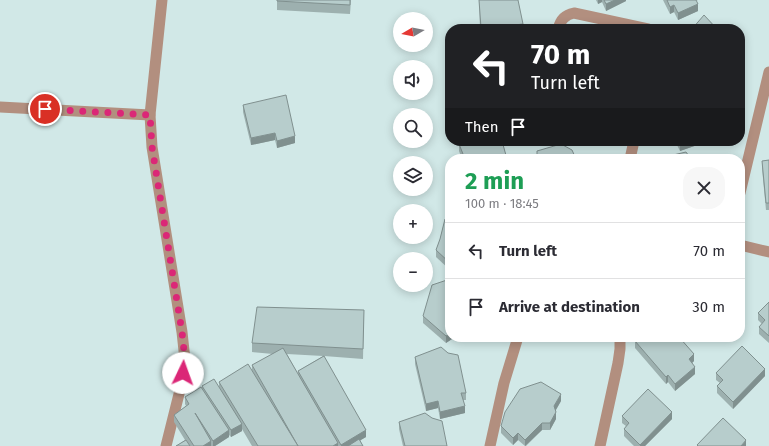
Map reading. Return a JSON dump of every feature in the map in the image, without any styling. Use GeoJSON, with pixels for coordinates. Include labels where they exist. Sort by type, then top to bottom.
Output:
{"type":"FeatureCollection","features":[{"type":"Feature","properties":{"kind":"street"},"geometry":{"type":"LineString","coordinates":[[162,0],[150,115],[152,147],[182,332],[185,360],[182,386],[166,446]]}},
{"type":"Feature","properties":{"kind":"street"},"geometry":{"type":"LineString","coordinates":[[559,24],[566,15],[574,13],[625,24]]}},
{"type":"Feature","properties":{"kind":"street"},"geometry":{"type":"LineString","coordinates":[[745,172],[769,72]]}},
{"type":"Feature","properties":{"kind":"street"},"geometry":{"type":"LineString","coordinates":[[0,107],[150,115]]}},
{"type":"Feature","properties":{"kind":"street"},"geometry":{"type":"LineString","coordinates":[[745,246],[769,252]]}},
{"type":"Feature","properties":{"kind":"street"},"geometry":{"type":"LineString","coordinates":[[490,446],[504,383],[516,342]]}},
{"type":"Feature","properties":{"kind":"street"},"geometry":{"type":"LineString","coordinates":[[600,446],[618,363],[620,342]]}},
{"type":"Feature","properties":{"kind":"building"},"geometry":{"type":"Polygon","coordinates":[[[350,0],[350,5],[277,1],[350,0]]]}},
{"type":"Feature","properties":{"kind":"building"},"geometry":{"type":"Polygon","coordinates":[[[479,0],[518,0],[523,24],[481,24],[479,0]]]}},
{"type":"Feature","properties":{"kind":"building"},"geometry":{"type":"Polygon","coordinates":[[[604,0],[615,0],[606,4],[604,0]]]}},
{"type":"Feature","properties":{"kind":"building"},"geometry":{"type":"Polygon","coordinates":[[[667,0],[696,0],[698,4],[678,13],[674,5],[670,7],[667,0]]]}},
{"type":"Feature","properties":{"kind":"building"},"geometry":{"type":"Polygon","coordinates":[[[704,15],[712,24],[696,24],[704,15]]]}},
{"type":"Feature","properties":{"kind":"building"},"geometry":{"type":"Polygon","coordinates":[[[286,95],[295,136],[277,141],[275,133],[251,138],[243,105],[286,95]]]}},
{"type":"Feature","properties":{"kind":"building"},"geometry":{"type":"Polygon","coordinates":[[[460,146],[503,146],[506,154],[463,154],[460,146]]]}},
{"type":"Feature","properties":{"kind":"building"},"geometry":{"type":"Polygon","coordinates":[[[554,146],[565,146],[572,150],[574,154],[537,154],[537,151],[554,146]]]}},
{"type":"Feature","properties":{"kind":"building"},"geometry":{"type":"Polygon","coordinates":[[[769,160],[769,203],[766,203],[762,161],[769,160]]]}},
{"type":"Feature","properties":{"kind":"building"},"geometry":{"type":"Polygon","coordinates":[[[445,219],[445,258],[436,250],[445,219]]]}},
{"type":"Feature","properties":{"kind":"building"},"geometry":{"type":"Polygon","coordinates":[[[445,281],[445,335],[423,316],[430,292],[433,292],[433,285],[445,281]]]}},
{"type":"Feature","properties":{"kind":"building"},"geometry":{"type":"Polygon","coordinates":[[[769,302],[769,336],[759,327],[765,320],[758,313],[769,302]]]}},
{"type":"Feature","properties":{"kind":"building"},"geometry":{"type":"Polygon","coordinates":[[[257,307],[364,310],[363,349],[252,343],[257,307]]]}},
{"type":"Feature","properties":{"kind":"building"},"geometry":{"type":"Polygon","coordinates":[[[636,342],[683,342],[694,354],[689,359],[695,367],[675,384],[668,375],[666,377],[636,342]]]}},
{"type":"Feature","properties":{"kind":"building"},"geometry":{"type":"Polygon","coordinates":[[[742,346],[765,369],[733,402],[717,386],[723,380],[716,373],[742,346]]]}},
{"type":"Feature","properties":{"kind":"building"},"geometry":{"type":"Polygon","coordinates":[[[441,347],[448,353],[458,355],[466,393],[461,393],[465,406],[440,412],[438,401],[426,404],[415,357],[441,347]]]}},
{"type":"Feature","properties":{"kind":"building"},"geometry":{"type":"Polygon","coordinates":[[[283,348],[338,443],[333,446],[298,446],[252,365],[283,348]]]}},
{"type":"Feature","properties":{"kind":"building"},"geometry":{"type":"Polygon","coordinates":[[[324,356],[366,430],[341,445],[298,371],[324,356]]]}},
{"type":"Feature","properties":{"kind":"building"},"geometry":{"type":"Polygon","coordinates":[[[248,364],[298,446],[258,446],[219,382],[248,364]]]}},
{"type":"Feature","properties":{"kind":"building"},"geometry":{"type":"Polygon","coordinates":[[[214,379],[242,424],[231,430],[202,386],[214,379]]]}},
{"type":"Feature","properties":{"kind":"building"},"geometry":{"type":"Polygon","coordinates":[[[541,382],[561,394],[554,406],[556,412],[550,423],[542,423],[525,440],[518,433],[513,438],[501,426],[505,412],[520,389],[541,382]]]}},
{"type":"Feature","properties":{"kind":"building"},"geometry":{"type":"Polygon","coordinates":[[[201,387],[229,430],[213,441],[195,413],[211,441],[203,446],[194,446],[174,415],[189,404],[185,397],[201,387]]]}},
{"type":"Feature","properties":{"kind":"building"},"geometry":{"type":"Polygon","coordinates":[[[648,389],[672,412],[640,445],[624,429],[629,423],[622,416],[648,389]]]}},
{"type":"Feature","properties":{"kind":"building"},"geometry":{"type":"Polygon","coordinates":[[[425,413],[432,418],[442,421],[447,446],[405,446],[399,422],[425,413]]]}},
{"type":"Feature","properties":{"kind":"building"},"geometry":{"type":"Polygon","coordinates":[[[723,418],[746,440],[741,446],[698,446],[697,445],[723,418]]]}},
{"type":"Feature","properties":{"kind":"building"},"geometry":{"type":"Polygon","coordinates":[[[359,439],[363,446],[348,446],[359,439]]]}},
{"type":"Feature","properties":{"kind":"building"},"geometry":{"type":"Polygon","coordinates":[[[186,440],[190,446],[176,446],[186,440]]]}},
{"type":"Feature","properties":{"kind":"route"},"geometry":{"type":"LineString","coordinates":[[45,109],[150,115],[152,147],[182,332],[185,360],[183,373]]}}]}
